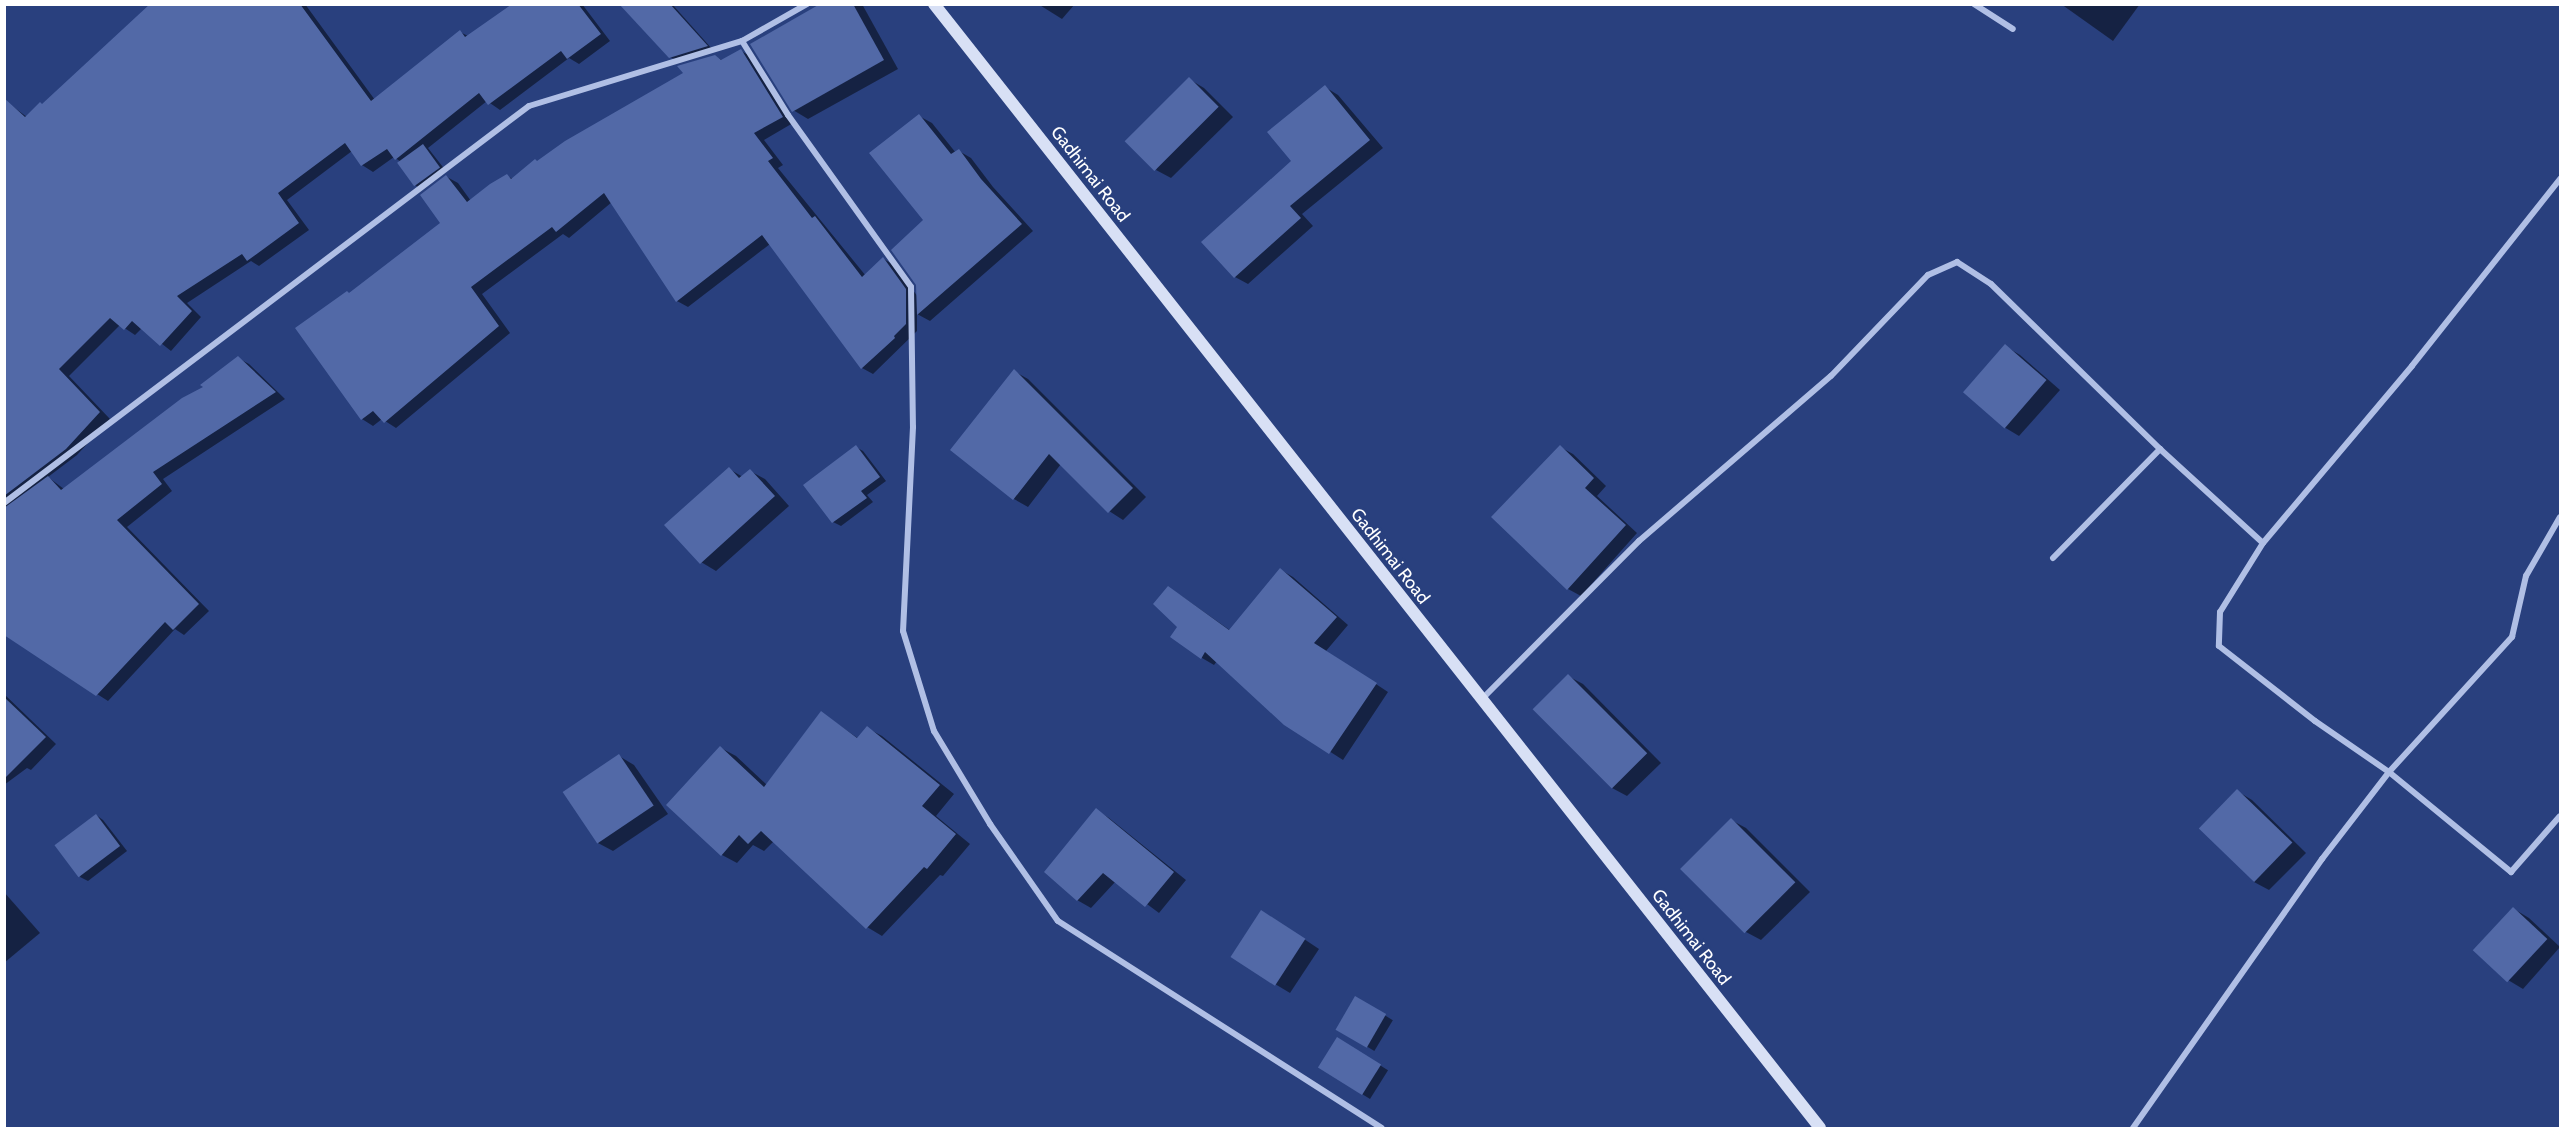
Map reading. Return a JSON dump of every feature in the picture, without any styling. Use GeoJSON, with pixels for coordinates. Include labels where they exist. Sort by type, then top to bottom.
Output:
{"type":"FeatureCollection","features":[{"type":"Feature","properties":{"kind":"street"},"geometry":{"type":"LineString","coordinates":[[4,503],[529,106],[742,41],[807,4]]}},
{"type":"Feature","properties":{"kind":"street","name":"Gadhimai Road"},"geometry":{"type":"LineString","coordinates":[[934,4],[1480,701],[1820,1128]]}},
{"type":"Feature","properties":{"kind":"street"},"geometry":{"type":"LineString","coordinates":[[1974,4],[2013,29]]}},
{"type":"Feature","properties":{"kind":"street"},"geometry":{"type":"LineString","coordinates":[[742,41],[788,115],[911,287],[913,427],[903,631],[934,731],[990,824],[1058,921],[1382,1128]]}},
{"type":"Feature","properties":{"kind":"street"},"geometry":{"type":"LineString","coordinates":[[2560,179],[2412,366],[2263,543],[2220,612],[2219,645],[2315,721],[2389,772],[2511,872],[2560,816]]}},
{"type":"Feature","properties":{"kind":"street"},"geometry":{"type":"LineString","coordinates":[[1480,701],[1639,541],[1831,376],[1928,275],[1957,262],[1991,284],[2160,449],[2263,543]]}},
{"type":"Feature","properties":{"kind":"street"},"geometry":{"type":"LineString","coordinates":[[2053,558],[2160,449]]}},
{"type":"Feature","properties":{"kind":"street"},"geometry":{"type":"LineString","coordinates":[[2133,1128],[2322,859],[2389,772],[2511,637],[2526,576],[2560,517]]}},
{"type":"Feature","properties":{"kind":"building"},"geometry":{"type":"Polygon","coordinates":[[[150,4],[300,4],[371,101],[460,30],[465,37],[512,4],[578,4],[601,34],[567,59],[561,51],[488,105],[479,93],[395,160],[387,149],[361,166],[345,143],[278,193],[299,223],[247,261],[242,254],[177,296],[192,311],[160,346],[132,321],[124,330],[110,318],[59,369],[100,412],[66,449],[4,496],[4,98],[25,117],[150,4]]]}},
{"type":"Feature","properties":{"kind":"building"},"geometry":{"type":"Polygon","coordinates":[[[619,4],[670,4],[708,46],[669,58],[619,4]]]}},
{"type":"Feature","properties":{"kind":"building"},"geometry":{"type":"Polygon","coordinates":[[[820,4],[853,4],[884,60],[792,112],[750,44],[820,4]]]}},
{"type":"Feature","properties":{"kind":"building"},"geometry":{"type":"Polygon","coordinates":[[[741,49],[783,117],[754,133],[773,158],[768,161],[812,218],[815,216],[862,277],[883,257],[906,289],[906,324],[894,336],[895,338],[861,369],[762,235],[676,302],[604,193],[556,232],[552,227],[471,287],[499,326],[384,423],[373,411],[361,420],[295,328],[347,291],[349,293],[440,223],[420,195],[446,175],[467,202],[490,184],[507,174],[511,179],[535,159],[537,161],[565,141],[683,73],[677,66],[715,55],[721,60],[741,49]]]}},
{"type":"Feature","properties":{"kind":"building"},"geometry":{"type":"Polygon","coordinates":[[[1189,77],[1219,107],[1154,171],[1125,141],[1189,77]]]}},
{"type":"Feature","properties":{"kind":"building"},"geometry":{"type":"Polygon","coordinates":[[[1325,85],[1370,140],[1290,206],[1301,218],[1234,278],[1201,242],[1291,161],[1267,132],[1325,85]]]}},
{"type":"Feature","properties":{"kind":"building"},"geometry":{"type":"Polygon","coordinates":[[[919,114],[951,154],[959,149],[981,179],[1022,224],[917,315],[916,285],[891,250],[923,220],[869,153],[919,114]]]}},
{"type":"Feature","properties":{"kind":"building"},"geometry":{"type":"Polygon","coordinates":[[[423,144],[440,167],[414,186],[397,163],[423,144]]]}},
{"type":"Feature","properties":{"kind":"building"},"geometry":{"type":"Polygon","coordinates":[[[2005,344],[2047,380],[2005,428],[1963,392],[2005,344]]]}},
{"type":"Feature","properties":{"kind":"building"},"geometry":{"type":"Polygon","coordinates":[[[238,356],[276,392],[153,472],[162,484],[117,520],[199,604],[173,630],[165,622],[96,696],[4,635],[4,508],[48,476],[61,490],[182,398],[203,387],[200,385],[238,356]]]}},
{"type":"Feature","properties":{"kind":"building"},"geometry":{"type":"Polygon","coordinates":[[[1014,369],[1133,488],[1108,513],[1049,454],[1013,500],[950,450],[1014,369]]]}},
{"type":"Feature","properties":{"kind":"building"},"geometry":{"type":"Polygon","coordinates":[[[856,445],[880,477],[861,491],[867,498],[832,523],[803,485],[856,445]]]}},
{"type":"Feature","properties":{"kind":"building"},"geometry":{"type":"Polygon","coordinates":[[[1560,445],[1594,478],[1585,488],[1626,525],[1567,590],[1491,517],[1560,445]]]}},
{"type":"Feature","properties":{"kind":"building"},"geometry":{"type":"Polygon","coordinates":[[[729,467],[739,478],[750,469],[775,496],[700,564],[664,525],[729,467]]]}},
{"type":"Feature","properties":{"kind":"building"},"geometry":{"type":"Polygon","coordinates":[[[1280,568],[1337,617],[1314,643],[1377,683],[1329,754],[1284,725],[1205,652],[1201,659],[1170,637],[1177,627],[1153,604],[1168,586],[1229,630],[1280,568]]]}},
{"type":"Feature","properties":{"kind":"building"},"geometry":{"type":"Polygon","coordinates":[[[1568,674],[1647,753],[1612,789],[1533,709],[1568,674]]]}},
{"type":"Feature","properties":{"kind":"building"},"geometry":{"type":"Polygon","coordinates":[[[4,697],[46,737],[4,779],[4,697]]]}},
{"type":"Feature","properties":{"kind":"building"},"geometry":{"type":"Polygon","coordinates":[[[821,711],[857,738],[867,726],[940,785],[922,806],[956,834],[927,869],[924,867],[866,929],[761,831],[748,844],[739,835],[721,856],[666,805],[720,746],[764,787],[821,711]]]}},
{"type":"Feature","properties":{"kind":"building"},"geometry":{"type":"Polygon","coordinates":[[[619,754],[654,805],[597,843],[563,792],[619,754]]]}},
{"type":"Feature","properties":{"kind":"building"},"geometry":{"type":"Polygon","coordinates":[[[2237,789],[2292,842],[2254,882],[2199,829],[2237,789]]]}},
{"type":"Feature","properties":{"kind":"building"},"geometry":{"type":"Polygon","coordinates":[[[1096,808],[1174,872],[1145,907],[1103,873],[1077,901],[1044,872],[1096,808]]]}},
{"type":"Feature","properties":{"kind":"building"},"geometry":{"type":"Polygon","coordinates":[[[96,814],[120,846],[79,877],[54,845],[96,814]]]}},
{"type":"Feature","properties":{"kind":"building"},"geometry":{"type":"Polygon","coordinates":[[[1731,818],[1795,882],[1744,933],[1680,869],[1731,818]]]}},
{"type":"Feature","properties":{"kind":"building"},"geometry":{"type":"Polygon","coordinates":[[[2513,907],[2547,939],[2507,982],[2473,950],[2513,907]]]}},
{"type":"Feature","properties":{"kind":"building"},"geometry":{"type":"Polygon","coordinates":[[[1261,910],[1305,939],[1275,986],[1231,957],[1261,910]]]}},
{"type":"Feature","properties":{"kind":"building"},"geometry":{"type":"Polygon","coordinates":[[[1355,996],[1386,1014],[1367,1048],[1336,1030],[1355,996]]]}},
{"type":"Feature","properties":{"kind":"building"},"geometry":{"type":"Polygon","coordinates":[[[1337,1037],[1381,1065],[1362,1095],[1318,1068],[1337,1037]]]}}]}
